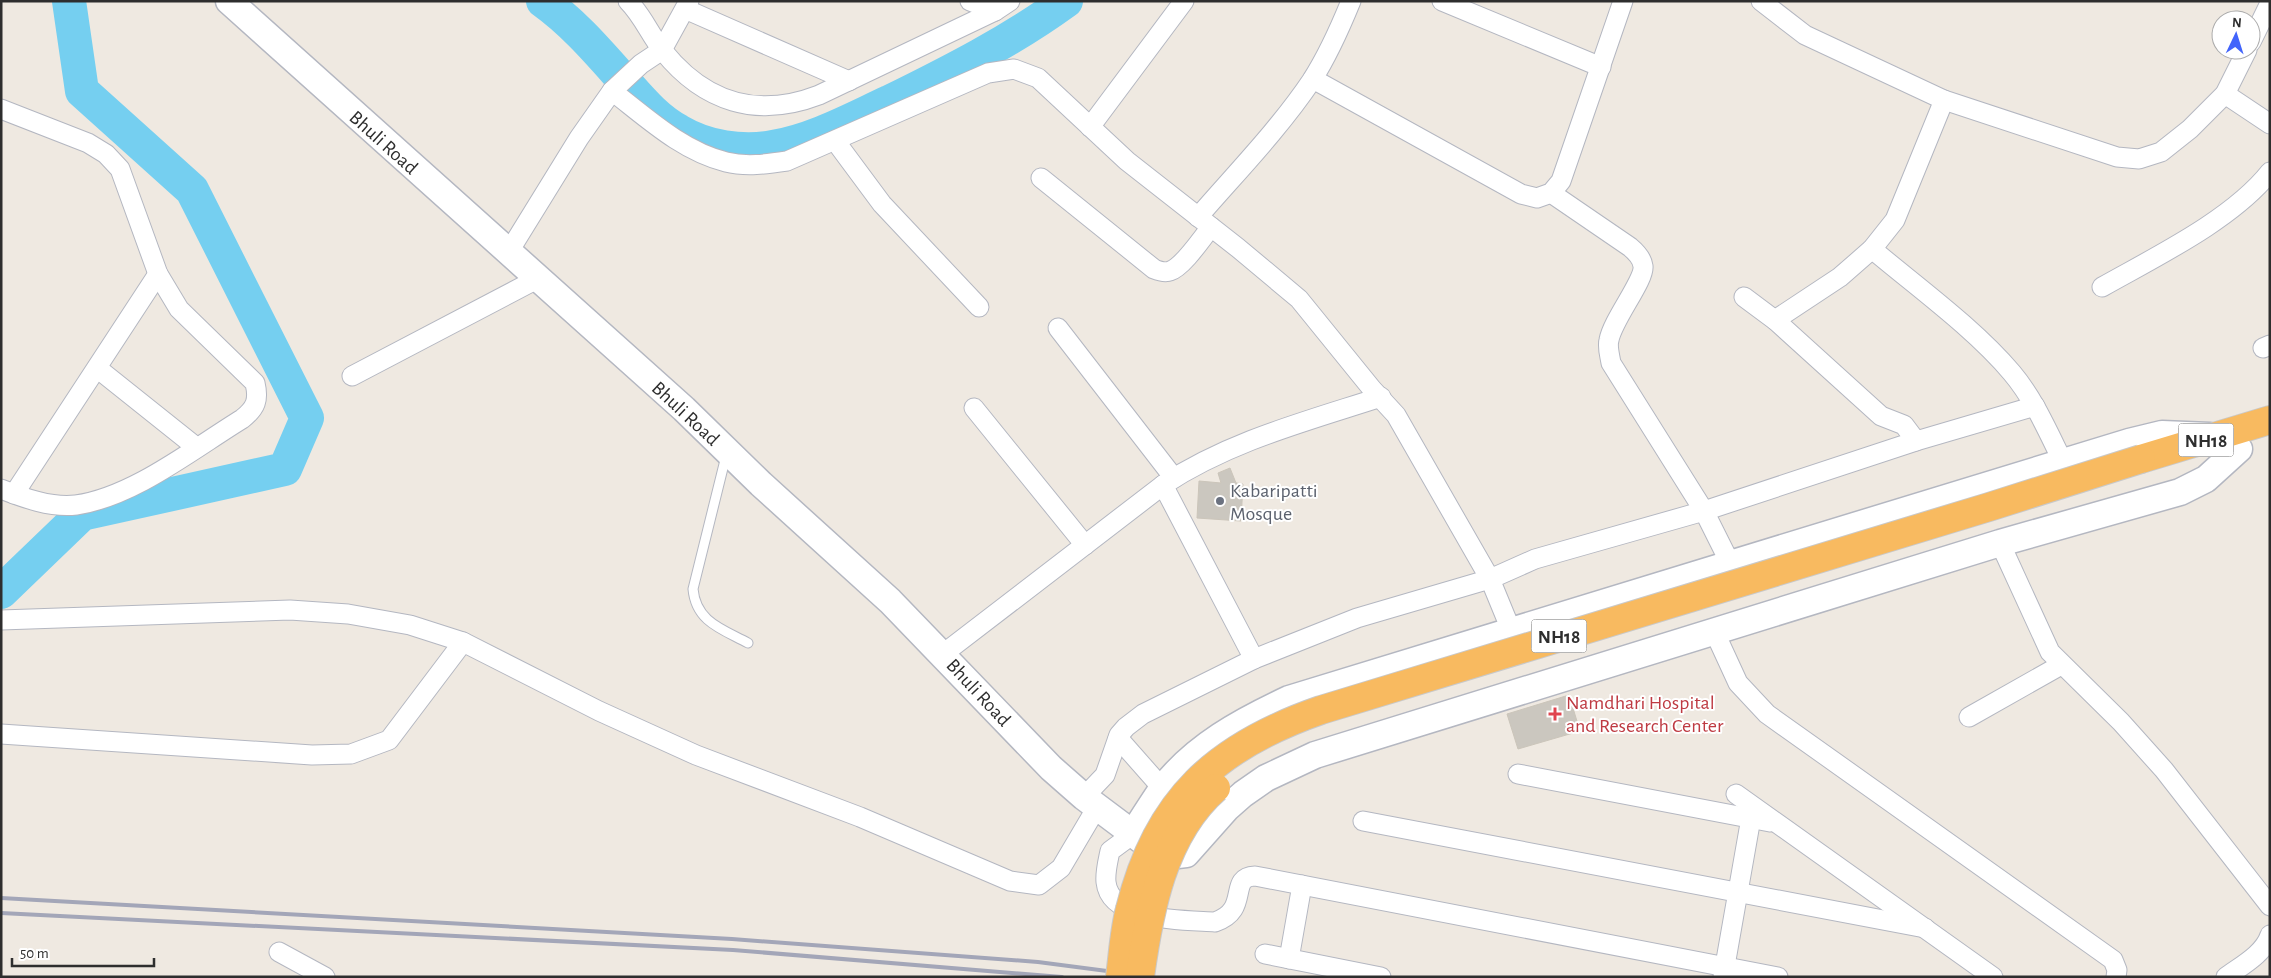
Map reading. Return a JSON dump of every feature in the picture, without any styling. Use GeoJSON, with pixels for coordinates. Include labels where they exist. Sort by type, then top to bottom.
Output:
{"type":"FeatureCollection","features":[{"type":"Feature","properties":{"kind":"highway","name":"NH18"},"geometry":{"type":"LineString","coordinates":[[1120,977],[1131,903],[1140,872],[1161,828],[1174,807],[1215,764],[1260,734],[1286,722],[1330,707],[1989,508],[2252,436]]}},
{"type":"Feature","properties":{"kind":"highway","name":"NH18"},"geometry":{"type":"LineString","coordinates":[[1140,977],[1144,945],[1157,889],[1162,871],[1177,839],[1192,815],[1213,790],[1238,769],[1272,748],[1321,727],[2143,467]]}},
{"type":"Feature","properties":{"kind":"main road","name":"Bhuli Road"},"geometry":{"type":"LineString","coordinates":[[229,1],[684,409],[890,601],[944,654],[1051,768],[1133,834],[1169,856],[1186,854],[1243,794],[1266,778],[1315,755],[1715,633],[2000,543],[2180,492],[2206,479],[2252,436]]}},
{"type":"Feature","properties":{"kind":"main road"},"geometry":{"type":"LineString","coordinates":[[1133,834],[1162,789],[1189,760],[1234,726],[1290,699],[1730,563],[2162,434],[2252,436]]}},
{"type":"Feature","properties":{"kind":"street"},"geometry":{"type":"LineString","coordinates":[[628,1],[662,50],[688,78],[716,96],[754,106],[796,104],[1002,6]]}},
{"type":"Feature","properties":{"kind":"street"},"geometry":{"type":"LineString","coordinates":[[970,1],[1002,6]]}},
{"type":"Feature","properties":{"kind":"street"},"geometry":{"type":"LineString","coordinates":[[1090,127],[1184,1]]}},
{"type":"Feature","properties":{"kind":"street"},"geometry":{"type":"LineString","coordinates":[[1041,178],[1154,269],[1169,272],[1178,266],[1204,222],[1313,78],[1338,33],[1351,1]]}},
{"type":"Feature","properties":{"kind":"street"},"geometry":{"type":"LineString","coordinates":[[1442,1],[1601,67]]}},
{"type":"Feature","properties":{"kind":"street"},"geometry":{"type":"LineString","coordinates":[[1313,78],[1521,194],[1537,198],[1551,194],[1562,181],[1624,1]]}},
{"type":"Feature","properties":{"kind":"street"},"geometry":{"type":"LineString","coordinates":[[1761,1],[1805,35],[1944,100],[2117,157],[2139,159],[2161,152],[2183,135],[2225,94],[2242,60]]}},
{"type":"Feature","properties":{"kind":"street"},"geometry":{"type":"LineString","coordinates":[[2261,21],[2270,3]]}},
{"type":"Feature","properties":{"kind":"street"},"geometry":{"type":"LineString","coordinates":[[508,253],[579,138],[615,88],[641,64],[662,50],[687,5],[849,80]]}},
{"type":"Feature","properties":{"kind":"street"},"geometry":{"type":"LineString","coordinates":[[615,88],[670,135],[696,151],[726,162],[757,165],[787,161],[836,142],[988,73],[1014,69],[1038,78],[1127,161],[1299,299],[1396,414],[1490,579],[1511,630]]}},
{"type":"Feature","properties":{"kind":"street"},"geometry":{"type":"LineString","coordinates":[[2225,94],[2270,124]]}},
{"type":"Feature","properties":{"kind":"street"},"geometry":{"type":"LineString","coordinates":[[1775,320],[1840,277],[1872,249],[1895,220],[1944,100]]}},
{"type":"Feature","properties":{"kind":"street"},"geometry":{"type":"LineString","coordinates":[[1,109],[88,143],[106,154],[120,169],[158,274],[179,309],[255,383],[258,397],[253,411],[125,491],[75,505],[36,501],[8,491],[98,368],[158,274]]}},
{"type":"Feature","properties":{"kind":"street"},"geometry":{"type":"LineString","coordinates":[[836,142],[882,204],[979,307]]}},
{"type":"Feature","properties":{"kind":"street"},"geometry":{"type":"LineString","coordinates":[[2102,287],[2195,233],[2239,203],[2270,172]]}},
{"type":"Feature","properties":{"kind":"street"},"geometry":{"type":"LineString","coordinates":[[1551,194],[1630,247],[1639,256],[1643,266],[1642,276],[1616,317],[1608,342],[1611,363],[1704,511],[1730,563]]}},
{"type":"Feature","properties":{"kind":"street"},"geometry":{"type":"LineString","coordinates":[[1872,249],[1972,334],[2012,373],[2035,406],[2063,462]]}},
{"type":"Feature","properties":{"kind":"street"},"geometry":{"type":"LineString","coordinates":[[352,376],[537,279]]}},
{"type":"Feature","properties":{"kind":"street"},"geometry":{"type":"LineString","coordinates":[[1744,297],[1775,320],[1881,416],[1904,425],[1916,441]]}},
{"type":"Feature","properties":{"kind":"street"},"geometry":{"type":"LineString","coordinates":[[1058,328],[1168,481],[1254,659]]}},
{"type":"Feature","properties":{"kind":"street"},"geometry":{"type":"LineString","coordinates":[[98,368],[196,448]]}},
{"type":"Feature","properties":{"kind":"street"},"geometry":{"type":"LineString","coordinates":[[944,654],[1168,481],[1189,468],[1243,441],[1381,397]]}},
{"type":"Feature","properties":{"kind":"street"},"geometry":{"type":"LineString","coordinates":[[1,620],[200,611],[290,610],[348,614],[410,625],[463,642],[599,711],[696,755],[860,817],[1010,881],[1039,885],[1061,868],[1105,774],[1118,738],[1126,727],[1143,714],[1254,659],[1357,618],[1490,579],[1535,559],[1704,511],[1916,441],[2035,406]]}},
{"type":"Feature","properties":{"kind":"street"},"geometry":{"type":"LineString","coordinates":[[974,408],[1085,545]]}},
{"type":"Feature","properties":{"kind":"street"},"geometry":{"type":"LineString","coordinates":[[2000,543],[2050,652],[2061,665],[2121,722],[2164,770],[2270,906]]}},
{"type":"Feature","properties":{"kind":"street"},"geometry":{"type":"LineString","coordinates":[[1715,633],[1738,683],[1767,714],[2112,960],[2117,970],[2116,977]]}},
{"type":"Feature","properties":{"kind":"street"},"geometry":{"type":"LineString","coordinates":[[1,734],[312,755],[351,754],[390,740],[463,642]]}},
{"type":"Feature","properties":{"kind":"street"},"geometry":{"type":"LineString","coordinates":[[1969,717],[2061,665]]}},
{"type":"Feature","properties":{"kind":"street"},"geometry":{"type":"LineString","coordinates":[[1118,738],[1162,789]]}},
{"type":"Feature","properties":{"kind":"street"},"geometry":{"type":"LineString","coordinates":[[1518,774],[1777,823]]}},
{"type":"Feature","properties":{"kind":"street"},"geometry":{"type":"LineString","coordinates":[[1736,794],[1993,977]]}},
{"type":"Feature","properties":{"kind":"street"},"geometry":{"type":"LineString","coordinates":[[1724,972],[1751,818]]}},
{"type":"Feature","properties":{"kind":"street"},"geometry":{"type":"LineString","coordinates":[[1363,821],[1925,928]]}},
{"type":"Feature","properties":{"kind":"street"},"geometry":{"type":"LineString","coordinates":[[1133,834],[1110,851],[1106,882],[1112,896],[1119,904],[1147,916],[1214,922],[1228,917],[1233,912],[1240,886],[1248,876],[1302,885],[1724,972],[1778,977]]}},
{"type":"Feature","properties":{"kind":"street"},"geometry":{"type":"LineString","coordinates":[[1289,959],[1302,885]]}},
{"type":"Feature","properties":{"kind":"street"},"geometry":{"type":"LineString","coordinates":[[2226,977],[2253,958],[2268,942],[2270,935]]}},
{"type":"Feature","properties":{"kind":"street"},"geometry":{"type":"LineString","coordinates":[[279,952],[325,977]]}},
{"type":"Feature","properties":{"kind":"street"},"geometry":{"type":"LineString","coordinates":[[1265,954],[1381,977]]}},
{"type":"Feature","properties":{"kind":"lane"},"geometry":{"type":"LineString","coordinates":[[727,451],[693,589],[694,603],[701,615],[748,644]]}},
{"type":"Feature","properties":{"kind":"building","name":"Kabaripatti Mosque"},"geometry":{"type":"Polygon","coordinates":[[[1230,468],[1236,483],[1243,484],[1241,521],[1197,518],[1199,481],[1221,483],[1218,473],[1230,468]]]}},
{"type":"Feature","properties":{"kind":"building"},"geometry":{"type":"Polygon","coordinates":[[[1569,695],[1580,731],[1518,749],[1507,714],[1569,695]]]}},
{"type":"Feature","properties":{"kind":"waterway"},"geometry":{"type":"LineString","coordinates":[[1,592],[82,514],[285,469],[307,418],[192,190],[82,91],[69,1]]}},
{"type":"Feature","properties":{"kind":"waterway"},"geometry":{"type":"LineString","coordinates":[[543,1],[576,29],[644,103],[664,121],[690,137],[712,145],[737,149],[761,149],[788,144],[847,122],[912,91],[980,55],[1045,16],[1066,1]]}},
{"type":"Feature","properties":{"kind":"railway"},"geometry":{"type":"LineString","coordinates":[[1,898],[732,939],[1038,962],[1153,977]]}},
{"type":"Feature","properties":{"kind":"railway"},"geometry":{"type":"LineString","coordinates":[[1,913],[733,950],[1062,977]]}},
{"type":"Feature","properties":{"kind":"place","name":"Kabaripatti Mosque"},"geometry":{"type":"Point","coordinates":[1220,501]}},
{"type":"Feature","properties":{"kind":"place","name":"Namdhari Hospital and Research Center"},"geometry":{"type":"Point","coordinates":[1555,714]}}]}
